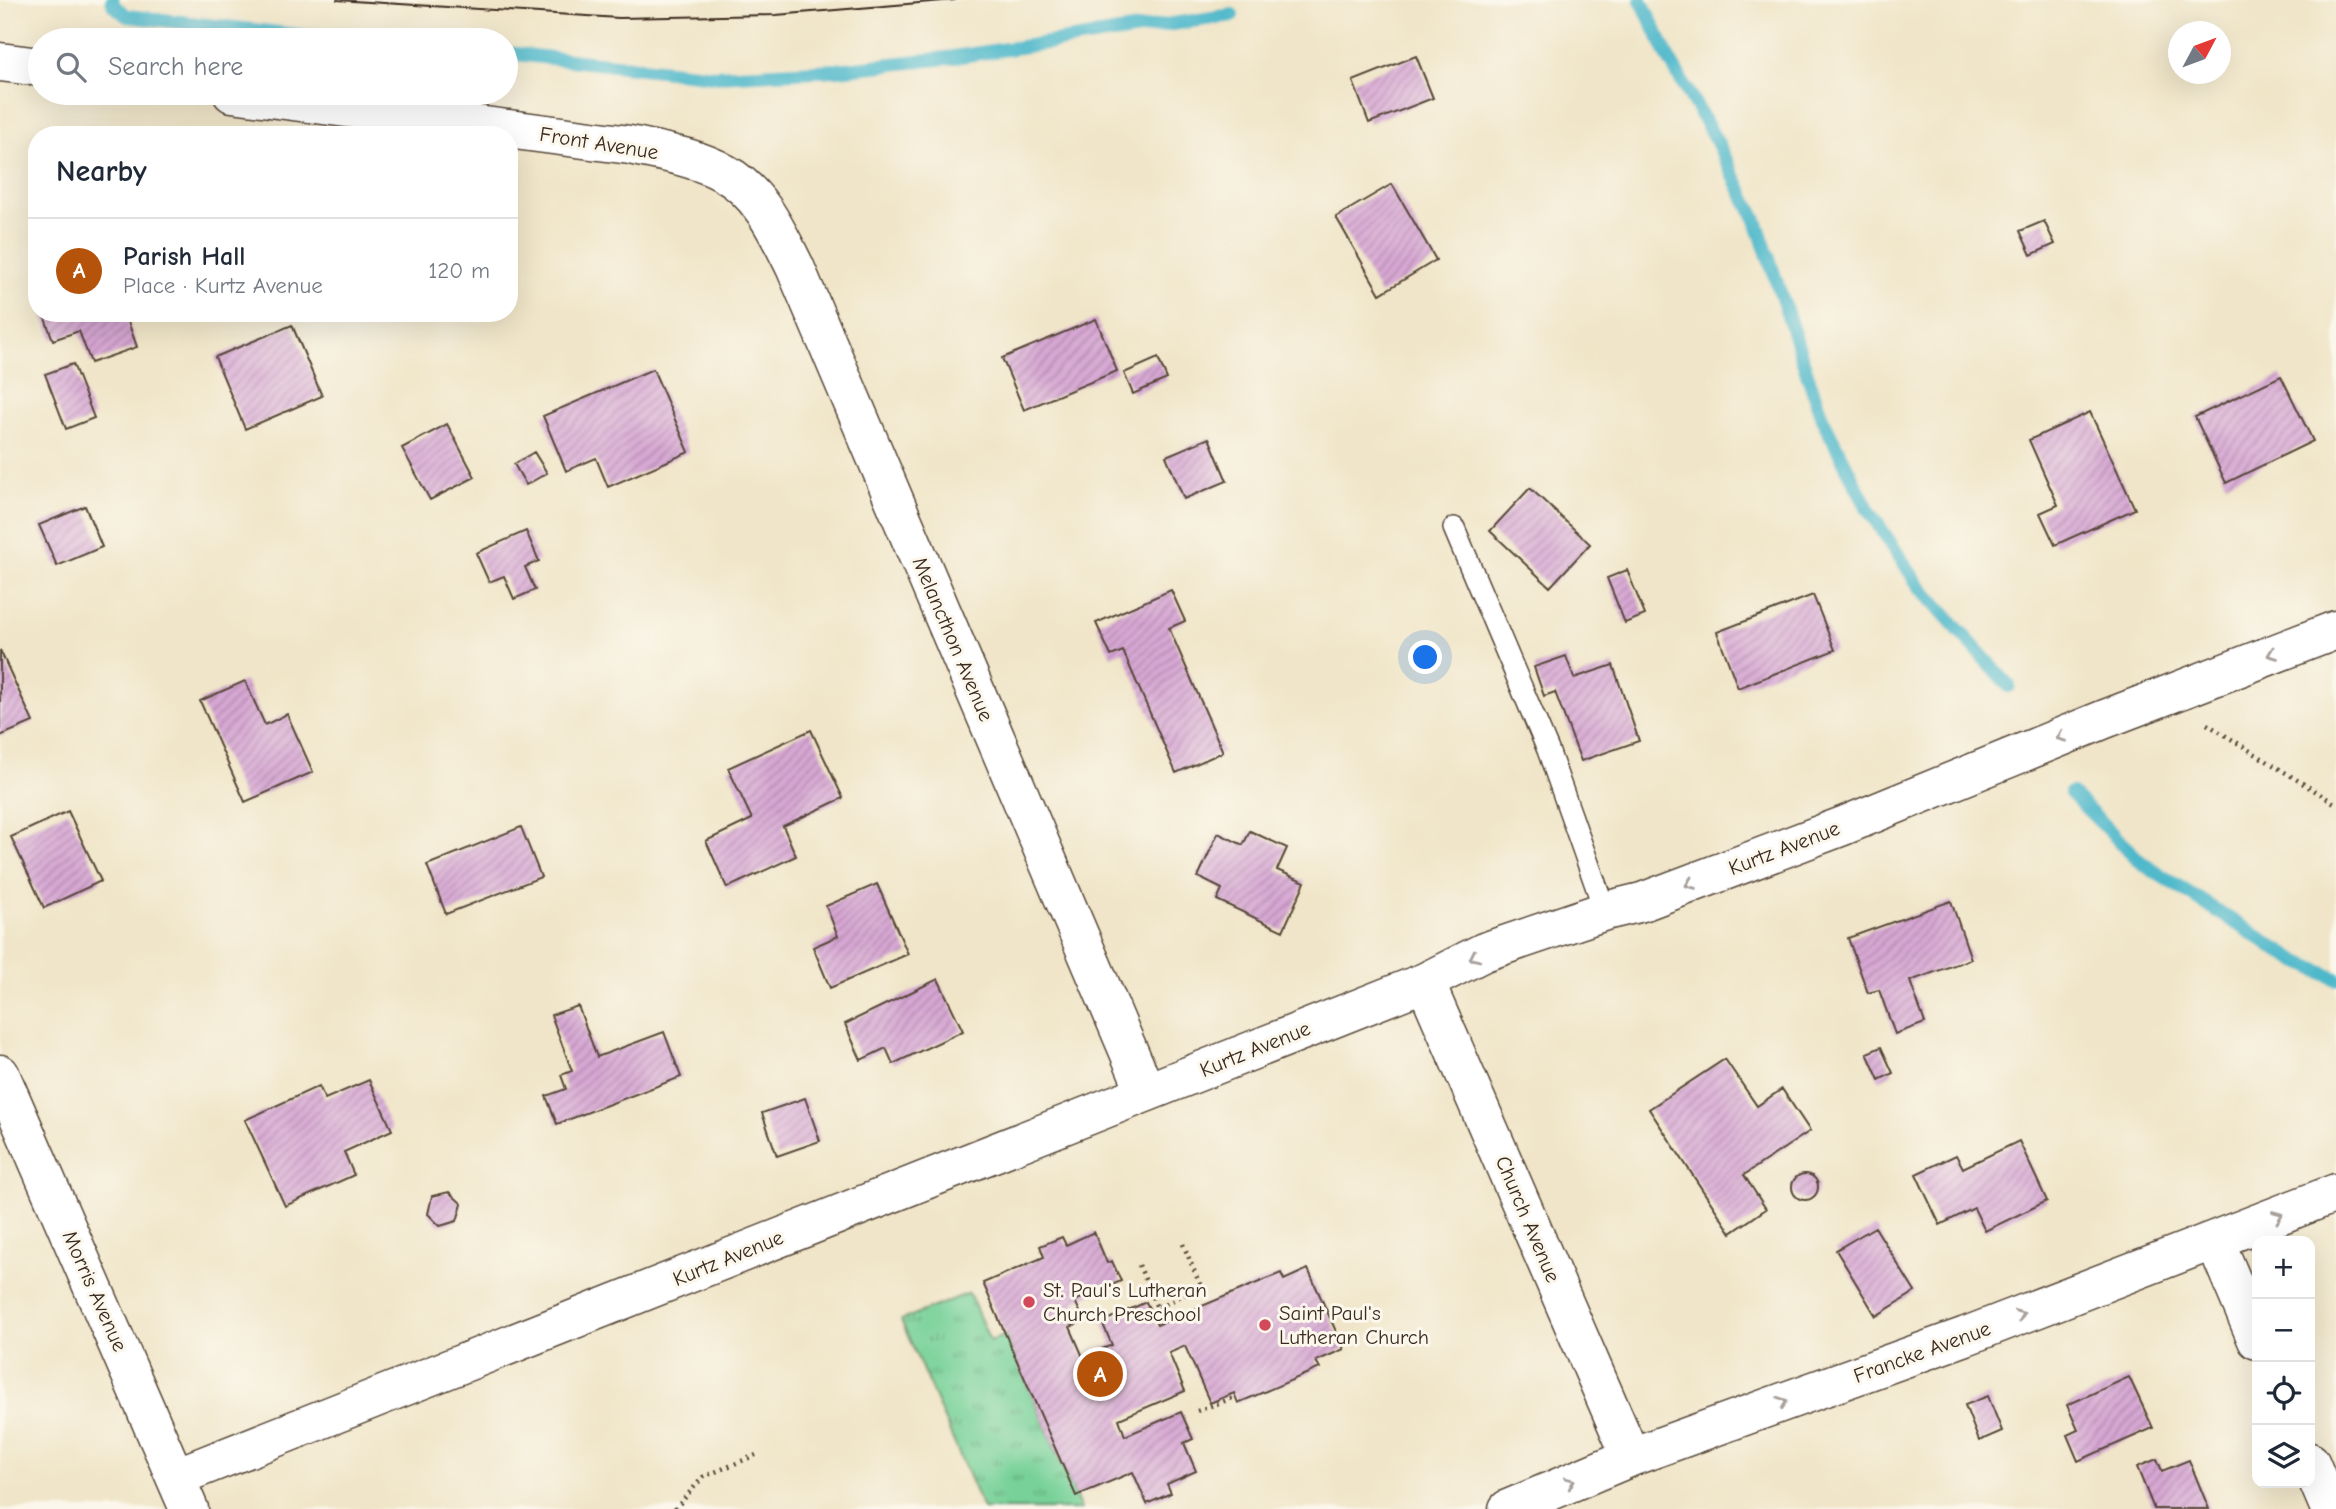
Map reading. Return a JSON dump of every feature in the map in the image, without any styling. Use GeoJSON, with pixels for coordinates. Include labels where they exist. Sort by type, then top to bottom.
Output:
{"type":"FeatureCollection","features":[{"type":"Feature","properties":{"kind":"street"},"geometry":{"type":"LineString","coordinates":[[0,62],[28,66]]}},
{"type":"Feature","properties":{"kind":"street","name":"Front Avenue"},"geometry":{"type":"LineString","coordinates":[[324,105],[485,126]]}},
{"type":"Feature","properties":{"kind":"street","name":"Front Avenue"},"geometry":{"type":"LineString","coordinates":[[518,130],[630,145],[682,157],[724,173],[749,192]]}},
{"type":"Feature","properties":{"kind":"street","name":"Melancthon Avenue"},"geometry":{"type":"LineString","coordinates":[[749,192],[774,224],[795,267],[1146,1092]]}},
{"type":"Feature","properties":{"kind":"street","name":"Kurtz Avenue"},"geometry":{"type":"LineString","coordinates":[[183,1493],[1146,1092],[1425,982],[1484,952],[1605,911],[1642,902],[1809,839],[2336,630]]}},
{"type":"Feature","properties":{"kind":"street","name":"Church Avenue"},"geometry":{"type":"LineString","coordinates":[[1425,982],[1631,1457]]}},
{"type":"Feature","properties":{"kind":"street","name":"Morris Avenue"},"geometry":{"type":"LineString","coordinates":[[0,1074],[183,1493]]}},
{"type":"Feature","properties":{"kind":"street","name":"Francke Avenue"},"geometry":{"type":"LineString","coordinates":[[1508,1509],[1631,1457],[1966,1336],[2336,1193]]}},
{"type":"Feature","properties":{"kind":"street"},"geometry":{"type":"LineString","coordinates":[[2215,1241],[2252,1327]]}},
{"type":"Feature","properties":{"kind":"street"},"geometry":{"type":"LineString","coordinates":[[2315,1474],[2330,1509]]}},
{"type":"Feature","properties":{"kind":"lane"},"geometry":{"type":"LineString","coordinates":[[1454,528],[1548,750],[1605,911]]}},
{"type":"Feature","properties":{"kind":"path"},"geometry":{"type":"LineString","coordinates":[[2173,693],[2196,718],[2336,804]]}},
{"type":"Feature","properties":{"kind":"path"},"geometry":{"type":"LineString","coordinates":[[1157,1308],[1201,1287],[1183,1244]]}},
{"type":"Feature","properties":{"kind":"path"},"geometry":{"type":"LineString","coordinates":[[1139,1265],[1164,1322]]}},
{"type":"Feature","properties":{"kind":"path"},"geometry":{"type":"LineString","coordinates":[[1197,1411],[1233,1398]]}},
{"type":"Feature","properties":{"kind":"path"},"geometry":{"type":"LineString","coordinates":[[675,1509],[703,1477],[756,1455]]}},
{"type":"Feature","properties":{"kind":"green space"},"geometry":{"type":"Polygon","coordinates":[[[969,1293],[990,1341],[1006,1335],[1081,1509],[983,1509],[901,1320],[969,1293]]]}},
{"type":"Feature","properties":{"kind":"building"},"geometry":{"type":"Polygon","coordinates":[[[1416,56],[1433,98],[1369,123],[1353,81],[1416,56]]]}},
{"type":"Feature","properties":{"kind":"building"},"geometry":{"type":"Polygon","coordinates":[[[1392,184],[1436,260],[1380,294],[1336,217],[1392,184]]]}},
{"type":"Feature","properties":{"kind":"building"},"geometry":{"type":"Polygon","coordinates":[[[2044,221],[2055,244],[2031,255],[2020,231],[2044,221]]]}},
{"type":"Feature","properties":{"kind":"building"},"geometry":{"type":"Polygon","coordinates":[[[1096,319],[1117,371],[1024,410],[1002,358],[1096,319]]]}},
{"type":"Feature","properties":{"kind":"building"},"geometry":{"type":"Polygon","coordinates":[[[46,322],[128,322],[137,347],[91,363],[79,331],[53,340],[46,322]]]}},
{"type":"Feature","properties":{"kind":"building"},"geometry":{"type":"Polygon","coordinates":[[[292,325],[322,396],[245,429],[215,357],[292,325]]]}},
{"type":"Feature","properties":{"kind":"building"},"geometry":{"type":"Polygon","coordinates":[[[1158,358],[1167,379],[1133,394],[1124,373],[1158,358]]]}},
{"type":"Feature","properties":{"kind":"building"},"geometry":{"type":"Polygon","coordinates":[[[73,364],[94,418],[66,429],[45,374],[73,364]]]}},
{"type":"Feature","properties":{"kind":"building"},"geometry":{"type":"Polygon","coordinates":[[[653,369],[689,452],[608,487],[596,458],[566,471],[543,416],[653,369]]]}},
{"type":"Feature","properties":{"kind":"building"},"geometry":{"type":"Polygon","coordinates":[[[2281,376],[2313,441],[2226,483],[2195,417],[2281,376]]]}},
{"type":"Feature","properties":{"kind":"building"},"geometry":{"type":"Polygon","coordinates":[[[2090,412],[2135,509],[2055,545],[2040,513],[2058,505],[2029,440],[2090,412]]]}},
{"type":"Feature","properties":{"kind":"building"},"geometry":{"type":"Polygon","coordinates":[[[447,424],[475,477],[430,500],[402,448],[447,424]]]}},
{"type":"Feature","properties":{"kind":"building"},"geometry":{"type":"Polygon","coordinates":[[[1209,438],[1227,481],[1184,499],[1166,456],[1209,438]]]}},
{"type":"Feature","properties":{"kind":"building"},"geometry":{"type":"Polygon","coordinates":[[[534,452],[547,473],[526,485],[514,464],[534,452]]]}},
{"type":"Feature","properties":{"kind":"building"},"geometry":{"type":"Polygon","coordinates":[[[1530,488],[1590,544],[1550,587],[1490,531],[1530,488]]]}},
{"type":"Feature","properties":{"kind":"building"},"geometry":{"type":"Polygon","coordinates":[[[85,506],[102,547],[57,566],[39,525],[85,506]]]}},
{"type":"Feature","properties":{"kind":"building"},"geometry":{"type":"Polygon","coordinates":[[[526,531],[539,561],[525,567],[535,590],[514,599],[504,576],[489,582],[476,553],[526,531]]]}},
{"type":"Feature","properties":{"kind":"building"},"geometry":{"type":"Polygon","coordinates":[[[1627,570],[1645,615],[1625,623],[1607,578],[1627,570]]]}},
{"type":"Feature","properties":{"kind":"building"},"geometry":{"type":"Polygon","coordinates":[[[1171,590],[1185,621],[1169,628],[1223,752],[1176,773],[1123,651],[1111,656],[1096,623],[1171,590]]]}},
{"type":"Feature","properties":{"kind":"building"},"geometry":{"type":"Polygon","coordinates":[[[1813,595],[1835,650],[1738,688],[1717,632],[1813,595]]]}},
{"type":"Feature","properties":{"kind":"building"},"geometry":{"type":"Polygon","coordinates":[[[0,650],[33,722],[0,736],[0,650]]]}},
{"type":"Feature","properties":{"kind":"building"},"geometry":{"type":"Polygon","coordinates":[[[1566,656],[1574,678],[1613,665],[1639,741],[1581,761],[1555,692],[1544,696],[1534,667],[1566,656]]]}},
{"type":"Feature","properties":{"kind":"building"},"geometry":{"type":"Polygon","coordinates":[[[245,681],[265,725],[287,714],[313,772],[245,802],[200,701],[245,681]]]}},
{"type":"Feature","properties":{"kind":"building"},"geometry":{"type":"Polygon","coordinates":[[[811,730],[843,798],[783,826],[796,856],[727,888],[706,841],[752,819],[728,768],[811,730]]]}},
{"type":"Feature","properties":{"kind":"building"},"geometry":{"type":"Polygon","coordinates":[[[68,811],[101,881],[44,908],[11,837],[68,811]]]}},
{"type":"Feature","properties":{"kind":"building"},"geometry":{"type":"Polygon","coordinates":[[[521,827],[541,877],[446,914],[427,865],[521,827]]]}},
{"type":"Feature","properties":{"kind":"building"},"geometry":{"type":"Polygon","coordinates":[[[1250,831],[1287,848],[1277,870],[1305,882],[1283,931],[1217,900],[1222,889],[1198,877],[1218,833],[1243,845],[1250,831]]]}},
{"type":"Feature","properties":{"kind":"building"},"geometry":{"type":"Polygon","coordinates":[[[877,884],[908,954],[830,988],[813,947],[838,936],[826,906],[877,884]]]}},
{"type":"Feature","properties":{"kind":"building"},"geometry":{"type":"Polygon","coordinates":[[[1951,901],[1971,959],[1910,981],[1925,1023],[1895,1034],[1879,990],[1868,993],[1848,938],[1951,901]]]}},
{"type":"Feature","properties":{"kind":"building"},"geometry":{"type":"Polygon","coordinates":[[[938,979],[963,1031],[893,1064],[886,1048],[861,1060],[845,1024],[938,979]]]}},
{"type":"Feature","properties":{"kind":"building"},"geometry":{"type":"Polygon","coordinates":[[[578,1006],[597,1057],[664,1032],[681,1077],[557,1124],[546,1096],[566,1089],[561,1075],[572,1071],[551,1015],[578,1006]]]}},
{"type":"Feature","properties":{"kind":"building"},"geometry":{"type":"Polygon","coordinates":[[[1881,1047],[1893,1073],[1879,1080],[1867,1053],[1881,1047]]]}},
{"type":"Feature","properties":{"kind":"building"},"geometry":{"type":"Polygon","coordinates":[[[1725,1059],[1757,1106],[1782,1089],[1810,1131],[1744,1175],[1766,1209],[1731,1233],[1649,1109],[1725,1059]]]}},
{"type":"Feature","properties":{"kind":"building"},"geometry":{"type":"Polygon","coordinates":[[[369,1080],[392,1130],[344,1152],[354,1175],[285,1206],[245,1120],[319,1086],[325,1099],[369,1080]]]}},
{"type":"Feature","properties":{"kind":"building"},"geometry":{"type":"Polygon","coordinates":[[[805,1098],[820,1141],[777,1156],[762,1113],[805,1098]]]}},
{"type":"Feature","properties":{"kind":"building"},"geometry":{"type":"Polygon","coordinates":[[[2019,1141],[2047,1201],[1985,1231],[1974,1208],[1940,1225],[1916,1174],[1956,1155],[1963,1168],[2019,1141]]]}},
{"type":"Feature","properties":{"kind":"building"},"geometry":{"type":"Polygon","coordinates":[[[1805,1174],[1814,1178],[1818,1187],[1814,1196],[1805,1200],[1796,1196],[1792,1187],[1796,1178],[1805,1174]]]}},
{"type":"Feature","properties":{"kind":"building"},"geometry":{"type":"Polygon","coordinates":[[[449,1192],[462,1204],[457,1221],[440,1226],[428,1214],[432,1196],[449,1192]]]}},
{"type":"Feature","properties":{"kind":"building"},"geometry":{"type":"Polygon","coordinates":[[[1875,1227],[1915,1292],[1876,1316],[1836,1250],[1875,1227]]]}},
{"type":"Feature","properties":{"kind":"building"},"geometry":{"type":"Polygon","coordinates":[[[1094,1232],[1107,1263],[1112,1261],[1121,1281],[1075,1301],[1084,1321],[1070,1327],[1083,1357],[1112,1345],[1102,1322],[1146,1302],[1157,1325],[1281,1273],[1284,1280],[1308,1269],[1344,1349],[1316,1361],[1320,1368],[1238,1403],[1234,1393],[1210,1403],[1185,1346],[1169,1353],[1185,1391],[1119,1419],[1125,1436],[1181,1412],[1193,1439],[1184,1443],[1196,1471],[1167,1484],[1171,1493],[1147,1504],[1133,1472],[1076,1496],[983,1283],[1044,1257],[1040,1246],[1062,1237],[1066,1245],[1094,1232]]]}},
{"type":"Feature","properties":{"kind":"building"},"geometry":{"type":"Polygon","coordinates":[[[2129,1377],[2153,1428],[2078,1461],[2067,1435],[2078,1430],[2067,1405],[2129,1377]]]}},
{"type":"Feature","properties":{"kind":"building"},"geometry":{"type":"Polygon","coordinates":[[[1988,1396],[2002,1431],[1979,1441],[1965,1405],[1988,1396]]]}},
{"type":"Feature","properties":{"kind":"building"},"geometry":{"type":"Polygon","coordinates":[[[2157,1459],[2162,1471],[2189,1460],[2209,1509],[2154,1509],[2137,1467],[2157,1459]]]}},
{"type":"Feature","properties":{"kind":"waterway"},"geometry":{"type":"LineString","coordinates":[[112,0],[114,6],[127,16],[234,28]]}},
{"type":"Feature","properties":{"kind":"waterway"},"geometry":{"type":"LineString","coordinates":[[1641,0],[1669,59],[1717,142],[1756,220],[1822,418],[1868,509],[1919,586],[2009,686]]}},
{"type":"Feature","properties":{"kind":"waterway"},"geometry":{"type":"LineString","coordinates":[[518,54],[714,76],[837,70],[947,58],[1232,15]]}},
{"type":"Feature","properties":{"kind":"waterway"},"geometry":{"type":"LineString","coordinates":[[2071,793],[2143,864],[2291,958],[2336,979]]}},
{"type":"Feature","properties":{"kind":"tram line"},"geometry":{"type":"LineString","coordinates":[[337,0],[619,18],[776,15],[955,0]]}},
{"type":"Feature","properties":{"kind":"place","name":"St. Paul's Lutheran Church Preschool"},"geometry":{"type":"Point","coordinates":[1029,1302]}},
{"type":"Feature","properties":{"kind":"place","name":"Saint Paul's Lutheran Church"},"geometry":{"type":"Point","coordinates":[1265,1325]}},
{"type":"Feature","properties":{"kind":"place","name":"Parish Hall"},"geometry":{"type":"Point","coordinates":[1100,1374]}}]}
